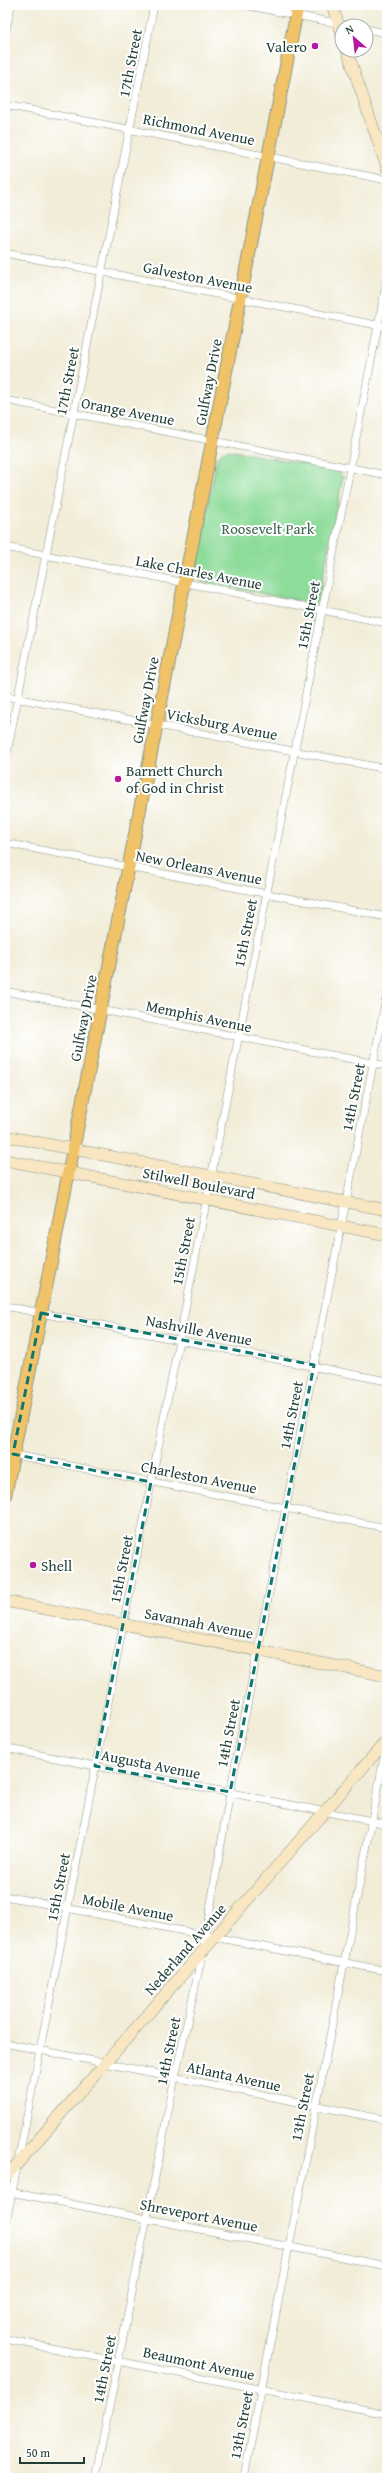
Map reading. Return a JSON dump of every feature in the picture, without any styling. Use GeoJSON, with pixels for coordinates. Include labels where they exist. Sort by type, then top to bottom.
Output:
{"type":"FeatureCollection","features":[{"type":"Feature","properties":{"kind":"main road","name":"Gulfway Drive"},"geometry":{"type":"LineString","coordinates":[[5,1496],[9,1454],[41,1313],[297,10]]}},
{"type":"Feature","properties":{"kind":"street"},"geometry":{"type":"LineString","coordinates":[[5,34],[11,5]]}},
{"type":"Feature","properties":{"kind":"street","name":"17th Street"},"geometry":{"type":"LineString","coordinates":[[5,763],[154,5]]}},
{"type":"Feature","properties":{"kind":"street"},"geometry":{"type":"LineString","coordinates":[[244,5],[297,10],[334,23]]}},
{"type":"Feature","properties":{"kind":"street"},"geometry":{"type":"LineString","coordinates":[[332,5],[336,18]]}},
{"type":"Feature","properties":{"kind":"street"},"geometry":{"type":"LineString","coordinates":[[374,31],[387,33]]}},
{"type":"Feature","properties":{"kind":"street"},"geometry":{"type":"LineString","coordinates":[[350,58],[387,168]]}},
{"type":"Feature","properties":{"kind":"street","name":"Richmond Avenue"},"geometry":{"type":"LineString","coordinates":[[5,105],[387,180]]}},
{"type":"Feature","properties":{"kind":"street","name":"Galveston Avenue"},"geometry":{"type":"LineString","coordinates":[[5,253],[387,327]]}},
{"type":"Feature","properties":{"kind":"street","name":"15th Street"},"geometry":{"type":"LineString","coordinates":[[5,2228],[8,2192],[16,2165],[40,2050],[387,280]]}},
{"type":"Feature","properties":{"kind":"street","name":"Orange Avenue"},"geometry":{"type":"LineString","coordinates":[[5,400],[387,475]]}},
{"type":"Feature","properties":{"kind":"street","name":"Lake Charles Avenue"},"geometry":{"type":"LineString","coordinates":[[5,547],[387,623]]}},
{"type":"Feature","properties":{"kind":"street","name":"Vicksburg Avenue"},"geometry":{"type":"LineString","coordinates":[[5,696],[387,769]]}},
{"type":"Feature","properties":{"kind":"street","name":"New Orleans Avenue"},"geometry":{"type":"LineString","coordinates":[[5,843],[387,917]]}},
{"type":"Feature","properties":{"kind":"street","name":"Memphis Avenue"},"geometry":{"type":"LineString","coordinates":[[5,991],[101,1009],[238,1038],[387,1066]]}},
{"type":"Feature","properties":{"kind":"street","name":"14th Street"},"geometry":{"type":"LineString","coordinates":[[210,1936],[230,1792],[387,993]]}},
{"type":"Feature","properties":{"kind":"street","name":"Stilwell Boulevard"},"geometry":{"type":"LineString","coordinates":[[5,1136],[387,1210]]}},
{"type":"Feature","properties":{"kind":"street","name":"Stilwell Boulevard"},"geometry":{"type":"LineString","coordinates":[[5,1160],[387,1235]]}},
{"type":"Feature","properties":{"kind":"street","name":"Nashville Avenue"},"geometry":{"type":"LineString","coordinates":[[5,1306],[314,1365],[387,1381]]}},
{"type":"Feature","properties":{"kind":"street","name":"Charleston Avenue"},"geometry":{"type":"LineString","coordinates":[[9,1454],[287,1507],[387,1528]]}},
{"type":"Feature","properties":{"kind":"street","name":"Savannah Avenue"},"geometry":{"type":"LineString","coordinates":[[5,1601],[258,1649],[387,1676]]}},
{"type":"Feature","properties":{"kind":"street","name":"Nederland Avenue"},"geometry":{"type":"LineString","coordinates":[[5,2178],[203,1950],[210,1936],[324,1813],[387,1740]]}},
{"type":"Feature","properties":{"kind":"street","name":"13th Street"},"geometry":{"type":"LineString","coordinates":[[244,2478],[387,1740]]}},
{"type":"Feature","properties":{"kind":"street","name":"Augusta Avenue"},"geometry":{"type":"LineString","coordinates":[[5,1748],[230,1792],[324,1813],[387,1824]]}},
{"type":"Feature","properties":{"kind":"street","name":"Mobile Avenue"},"geometry":{"type":"LineString","coordinates":[[5,1896],[387,1971]]}},
{"type":"Feature","properties":{"kind":"street","name":"14th Street"},"geometry":{"type":"LineString","coordinates":[[95,2478],[175,2077],[203,1950]]}},
{"type":"Feature","properties":{"kind":"street","name":"Atlanta Avenue"},"geometry":{"type":"LineString","coordinates":[[5,2043],[387,2120]]}},
{"type":"Feature","properties":{"kind":"street","name":"Shreveport Avenue"},"geometry":{"type":"LineString","coordinates":[[8,2192],[387,2266]]}},
{"type":"Feature","properties":{"kind":"street","name":"Beaumont Avenue"},"geometry":{"type":"LineString","coordinates":[[5,2339],[387,2414]]}},
{"type":"Feature","properties":{"kind":"highlighted area"},"geometry":{"type":"Polygon","coordinates":[[[41,1313],[314,1365],[230,1792],[95,1766],[151,1482],[13,1454],[41,1313]]]}},
{"type":"Feature","properties":{"kind":"green space","name":"Roosevelt Park"},"geometry":{"type":"Polygon","coordinates":[[[228,450],[336,470],[343,477],[318,601],[315,604],[202,582],[196,577],[195,572],[217,458],[222,452],[228,450]]]}},
{"type":"Feature","properties":{"kind":"place","name":"Valero"},"geometry":{"type":"Point","coordinates":[315,46]}},
{"type":"Feature","properties":{"kind":"place","name":"Barnett Church of God in Christ"},"geometry":{"type":"Point","coordinates":[118,779]}},
{"type":"Feature","properties":{"kind":"place","name":"Shell"},"geometry":{"type":"Point","coordinates":[33,1565]}}]}
